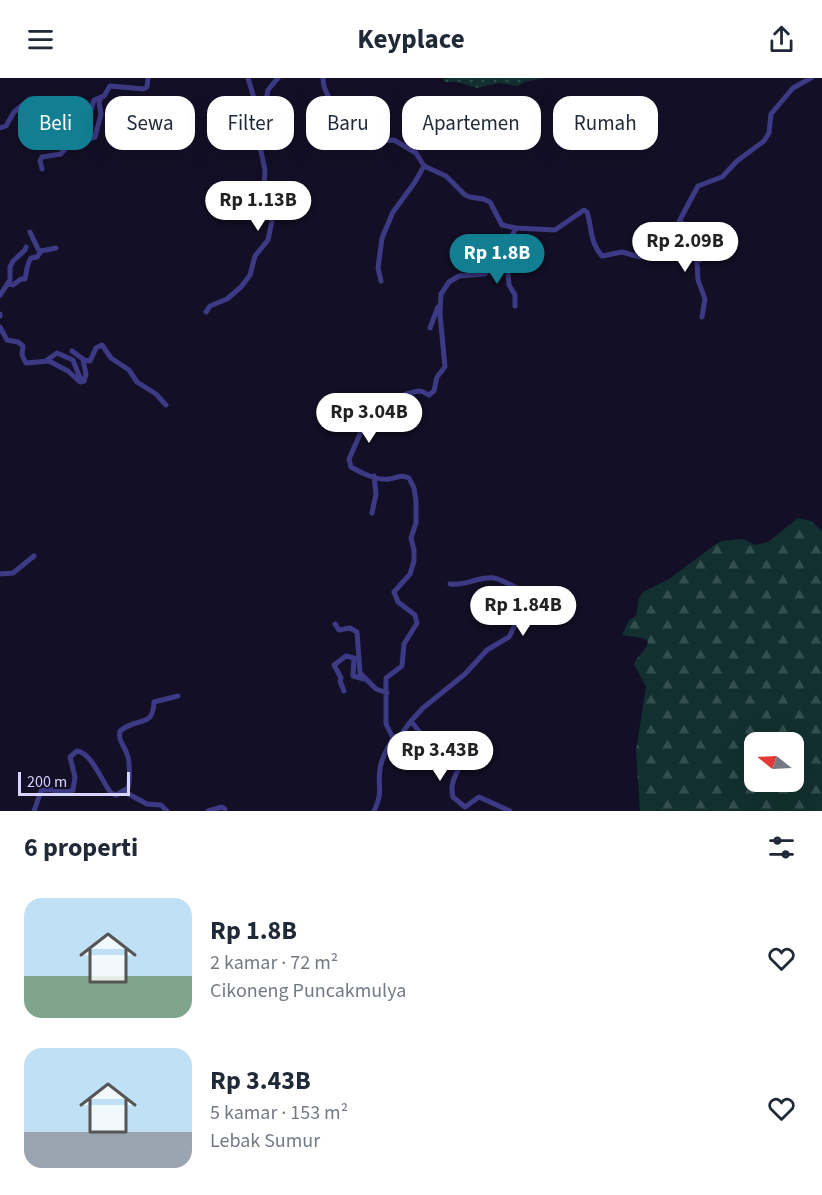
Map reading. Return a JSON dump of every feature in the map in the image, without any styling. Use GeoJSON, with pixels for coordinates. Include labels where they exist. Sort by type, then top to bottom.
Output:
{"type":"FeatureCollection","features":[{"type":"Feature","properties":{"kind":"street"},"geometry":{"type":"LineString","coordinates":[[0,129],[6,126],[14,112],[30,99],[45,108],[48,119],[65,119],[70,126],[82,125],[94,100],[104,96],[112,85],[144,89],[148,78]]}},
{"type":"Feature","properties":{"kind":"street"},"geometry":{"type":"LineString","coordinates":[[248,78],[253,96]]}},
{"type":"Feature","properties":{"kind":"street"},"geometry":{"type":"LineString","coordinates":[[267,96],[268,90],[278,78]]}},
{"type":"Feature","properties":{"kind":"street"},"geometry":{"type":"LineString","coordinates":[[323,78],[325,90],[336,106],[346,112],[362,111],[376,128],[381,141],[394,140],[397,144],[416,153],[423,166],[446,176],[465,195],[493,205],[502,225],[555,230],[567,224],[581,211],[588,212],[592,239],[602,256],[622,252],[638,257],[649,254],[674,231],[698,186],[722,177],[737,161],[764,141],[768,133],[771,114],[793,88],[812,78]]}},
{"type":"Feature","properties":{"kind":"street"},"geometry":{"type":"LineString","coordinates":[[42,169],[40,161],[42,157],[59,155],[68,145],[95,137],[101,114],[100,97]]}},
{"type":"Feature","properties":{"kind":"street"},"geometry":{"type":"LineString","coordinates":[[206,312],[211,305],[227,299],[241,287],[250,275],[255,256],[268,240],[272,221],[263,201],[265,170],[261,150]]}},
{"type":"Feature","properties":{"kind":"street"},"geometry":{"type":"LineString","coordinates":[[381,280],[378,268],[382,238],[393,212],[415,182],[423,166]]}},
{"type":"Feature","properties":{"kind":"street"},"geometry":{"type":"LineString","coordinates":[[679,222],[694,228],[692,240],[701,258],[697,262],[696,273],[705,302],[702,317]]}},
{"type":"Feature","properties":{"kind":"street"},"geometry":{"type":"LineString","coordinates":[[430,328],[441,294],[449,282],[459,276],[485,274],[508,244],[516,228]]}},
{"type":"Feature","properties":{"kind":"street"},"geometry":{"type":"LineString","coordinates":[[30,232],[41,251]]}},
{"type":"Feature","properties":{"kind":"street"},"geometry":{"type":"LineString","coordinates":[[0,295],[8,283],[13,261],[26,250],[26,247]]}},
{"type":"Feature","properties":{"kind":"street"},"geometry":{"type":"LineString","coordinates":[[8,283],[13,285],[21,279],[26,279],[26,267],[32,257],[37,257],[44,249],[56,248]]}},
{"type":"Feature","properties":{"kind":"street"},"geometry":{"type":"LineString","coordinates":[[496,258],[508,273],[509,285],[515,295],[515,306]]}},
{"type":"Feature","properties":{"kind":"street"},"geometry":{"type":"LineString","coordinates":[[393,738],[386,724],[386,678],[402,666],[404,644],[416,624],[415,615],[398,602],[394,592],[396,587],[410,574],[414,563],[411,538],[416,524],[416,501],[410,480],[402,476],[389,479],[374,476],[351,467],[349,459],[373,408],[419,392],[429,394],[434,391],[436,379],[445,367],[440,314],[441,294]]}},
{"type":"Feature","properties":{"kind":"street"},"geometry":{"type":"LineString","coordinates":[[0,327],[7,340],[18,342],[23,346],[22,355],[26,363],[47,360],[57,353],[73,360],[80,378],[84,381]]}},
{"type":"Feature","properties":{"kind":"street"},"geometry":{"type":"LineString","coordinates":[[72,351],[83,360],[90,361],[96,348],[104,347],[111,358],[129,370],[137,382],[158,396],[166,405]]}},
{"type":"Feature","properties":{"kind":"street"},"geometry":{"type":"LineString","coordinates":[[47,360],[68,370],[78,381],[84,381]]}},
{"type":"Feature","properties":{"kind":"street"},"geometry":{"type":"LineString","coordinates":[[83,360],[86,374],[84,381]]}},
{"type":"Feature","properties":{"kind":"street"},"geometry":{"type":"LineString","coordinates":[[372,513],[376,494],[374,476]]}},
{"type":"Feature","properties":{"kind":"street"},"geometry":{"type":"LineString","coordinates":[[408,487],[410,480]]}},
{"type":"Feature","properties":{"kind":"street"},"geometry":{"type":"LineString","coordinates":[[0,574],[13,573],[34,556]]}},
{"type":"Feature","properties":{"kind":"street"},"geometry":{"type":"LineString","coordinates":[[393,738],[399,737],[423,708],[465,674],[487,650],[509,637],[515,625],[515,611],[520,596],[517,588],[494,578],[462,585],[450,584]]}},
{"type":"Feature","properties":{"kind":"street"},"geometry":{"type":"LineString","coordinates":[[335,624],[339,630],[350,628],[357,632],[360,652],[358,667],[364,679],[376,689],[387,693]]}},
{"type":"Feature","properties":{"kind":"street"},"geometry":{"type":"LineString","coordinates":[[346,656],[353,656],[353,676],[343,688],[334,665],[346,656]]}},
{"type":"Feature","properties":{"kind":"street"},"geometry":{"type":"LineString","coordinates":[[353,676],[364,679]]}},
{"type":"Feature","properties":{"kind":"street"},"geometry":{"type":"LineString","coordinates":[[34,811],[41,791],[53,789],[67,792],[73,790],[75,777],[69,758],[77,751],[82,752],[90,760],[111,794],[116,795],[123,791],[129,786],[129,761],[121,743],[120,731],[131,723],[144,722],[149,719],[154,712],[154,702],[178,696]]}},
{"type":"Feature","properties":{"kind":"street"},"geometry":{"type":"LineString","coordinates":[[412,722],[422,735],[445,742],[460,743],[466,748],[464,759],[453,779],[453,797],[465,807],[479,797],[510,811]]}},
{"type":"Feature","properties":{"kind":"street"},"geometry":{"type":"LineString","coordinates":[[374,811],[380,797],[381,764],[393,738]]}},
{"type":"Feature","properties":{"kind":"street"},"geometry":{"type":"LineString","coordinates":[[123,791],[147,804],[159,804],[167,811]]}},
{"type":"Feature","properties":{"kind":"street"},"geometry":{"type":"LineString","coordinates":[[208,811],[222,807],[225,809]]}},
{"type":"Feature","properties":{"kind":"green space"},"geometry":{"type":"Polygon","coordinates":[[[443,78],[546,78],[527,81],[517,86],[499,83],[477,88],[457,82],[444,82],[443,78]]]}},
{"type":"Feature","properties":{"kind":"green space"},"geometry":{"type":"Polygon","coordinates":[[[798,518],[811,521],[822,531],[822,811],[640,811],[636,751],[646,687],[634,664],[648,641],[622,635],[629,620],[636,616],[639,598],[643,592],[669,579],[722,541],[743,539],[755,545],[768,542],[798,518]]]}}]}
